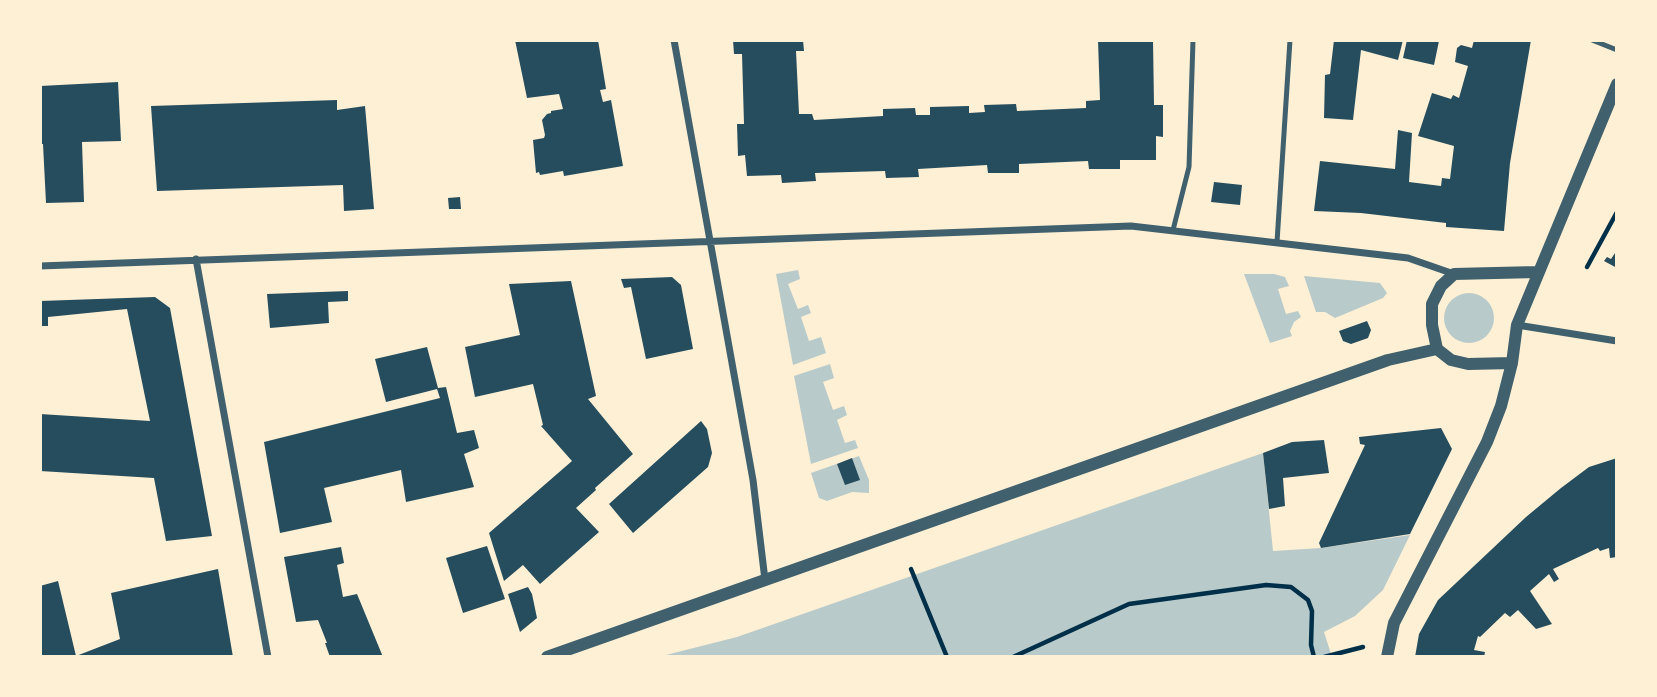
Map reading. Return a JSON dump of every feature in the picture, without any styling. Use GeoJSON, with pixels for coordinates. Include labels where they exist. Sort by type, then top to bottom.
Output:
{"type":"FeatureCollection","features":[{"type":"Feature","properties":{"kind":"street"},"geometry":{"type":"LineString","coordinates":[[674,40],[753,480],[765,580]]}},
{"type":"Feature","properties":{"kind":"street"},"geometry":{"type":"LineString","coordinates":[[1387,657],[1394,624],[1487,443],[1501,406],[1512,363],[1517,325],[1617,84]]}},
{"type":"Feature","properties":{"kind":"street"},"geometry":{"type":"LineString","coordinates":[[40,266],[1131,226],[1408,258],[1454,274],[1537,272]]}},
{"type":"Feature","properties":{"kind":"street"},"geometry":{"type":"LineString","coordinates":[[196,260],[268,657]]}},
{"type":"Feature","properties":{"kind":"street"},"geometry":{"type":"LineString","coordinates":[[1454,274],[1441,286],[1432,304],[1432,325],[1437,349],[1451,360],[1468,364],[1512,363]]}},
{"type":"Feature","properties":{"kind":"street"},"geometry":{"type":"LineString","coordinates":[[1517,325],[1617,341]]}},
{"type":"Feature","properties":{"kind":"street"},"geometry":{"type":"LineString","coordinates":[[547,657],[1388,360],[1437,349]]}},
{"type":"Feature","properties":{"kind":"lane"},"geometry":{"type":"LineString","coordinates":[[1173,230],[1189,167],[1193,40]]}},
{"type":"Feature","properties":{"kind":"lane"},"geometry":{"type":"LineString","coordinates":[[1277,242],[1290,40]]}},
{"type":"Feature","properties":{"kind":"lane"},"geometry":{"type":"LineString","coordinates":[[1591,40],[1617,50]]}},
{"type":"Feature","properties":{"kind":"path"},"geometry":{"type":"LineString","coordinates":[[1587,267],[1617,212]]}},
{"type":"Feature","properties":{"kind":"path"},"geometry":{"type":"LineString","coordinates":[[911,569],[947,657]]}},
{"type":"Feature","properties":{"kind":"path"},"geometry":{"type":"LineString","coordinates":[[1013,657],[1129,604],[1266,585],[1291,587],[1308,600],[1312,611],[1311,645],[1314,657]]}},
{"type":"Feature","properties":{"kind":"path"},"geometry":{"type":"LineString","coordinates":[[1324,657],[1364,646]]}},
{"type":"Feature","properties":{"kind":"shaded area"},"geometry":{"type":"Polygon","coordinates":[[[798,270],[800,279],[788,284],[798,309],[808,305],[811,313],[801,317],[809,341],[821,337],[826,353],[793,365],[776,274],[798,270]]]}},
{"type":"Feature","properties":{"kind":"shaded area"},"geometry":{"type":"Polygon","coordinates":[[[1244,274],[1274,274],[1285,277],[1289,286],[1278,289],[1286,314],[1298,311],[1301,317],[1294,322],[1290,331],[1292,336],[1270,343],[1244,274]]]}},
{"type":"Feature","properties":{"kind":"shaded area"},"geometry":{"type":"Polygon","coordinates":[[[1304,276],[1380,283],[1387,293],[1383,298],[1335,318],[1325,312],[1316,312],[1304,276]]]}},
{"type":"Feature","properties":{"kind":"shaded area"},"geometry":{"type":"Polygon","coordinates":[[[1469,293],[1486,301],[1494,318],[1486,335],[1469,343],[1452,335],[1444,318],[1452,301],[1469,293]]]}},
{"type":"Feature","properties":{"kind":"shaded area"},"geometry":{"type":"Polygon","coordinates":[[[830,364],[834,378],[823,382],[833,410],[844,406],[847,415],[837,420],[845,443],[855,440],[858,448],[811,464],[794,376],[830,364]]]}},
{"type":"Feature","properties":{"kind":"shaded area"},"geometry":{"type":"Polygon","coordinates":[[[1263,453],[1273,551],[1321,548],[1410,535],[1383,590],[1355,616],[1324,632],[1332,657],[658,657],[737,637],[1263,453]]]}},
{"type":"Feature","properties":{"kind":"shaded area"},"geometry":{"type":"Polygon","coordinates":[[[859,456],[869,480],[869,493],[852,492],[827,501],[819,498],[811,473],[859,456]]]}},
{"type":"Feature","properties":{"kind":"building"},"geometry":{"type":"Polygon","coordinates":[[[515,40],[598,40],[606,89],[600,90],[603,102],[611,100],[623,166],[564,176],[563,171],[540,175],[539,172],[536,173],[533,140],[544,138],[542,120],[547,114],[563,109],[559,94],[527,98],[515,40]]]}},
{"type":"Feature","properties":{"kind":"building"},"geometry":{"type":"Polygon","coordinates":[[[733,40],[803,40],[804,51],[796,51],[799,114],[812,114],[814,120],[883,116],[883,109],[915,108],[916,115],[930,115],[930,107],[969,106],[969,113],[985,112],[984,105],[1016,104],[1017,111],[1086,108],[1086,101],[1100,100],[1098,40],[1153,40],[1154,105],[1163,105],[1163,137],[1156,136],[1156,160],[1120,160],[1120,169],[1089,169],[1088,161],[1019,164],[1019,173],[988,173],[987,165],[918,169],[919,177],[886,178],[885,171],[815,173],[816,181],[782,183],[781,175],[747,176],[745,155],[738,156],[737,124],[744,124],[742,54],[734,54],[733,40]]]}},
{"type":"Feature","properties":{"kind":"building"},"geometry":{"type":"Polygon","coordinates":[[[1334,40],[1403,40],[1398,60],[1361,50],[1353,120],[1324,118],[1325,75],[1330,74],[1334,40]]]}},
{"type":"Feature","properties":{"kind":"building"},"geometry":{"type":"Polygon","coordinates":[[[1407,40],[1439,41],[1434,65],[1403,58],[1407,40]]]}},
{"type":"Feature","properties":{"kind":"building"},"geometry":{"type":"Polygon","coordinates":[[[1474,40],[1531,40],[1510,163],[1504,231],[1446,227],[1446,223],[1361,213],[1314,211],[1320,161],[1395,169],[1398,130],[1412,133],[1409,182],[1441,186],[1442,178],[1450,179],[1454,146],[1418,136],[1432,93],[1451,99],[1453,95],[1459,98],[1468,66],[1455,62],[1457,48],[1461,45],[1472,48],[1474,40]]]}},
{"type":"Feature","properties":{"kind":"building"},"geometry":{"type":"Polygon","coordinates":[[[118,82],[121,141],[82,142],[84,202],[46,203],[43,144],[40,144],[40,86],[118,82]]]}},
{"type":"Feature","properties":{"kind":"building"},"geometry":{"type":"Polygon","coordinates":[[[337,100],[337,110],[365,106],[374,209],[344,211],[343,185],[157,191],[151,106],[337,100]]]}},
{"type":"Feature","properties":{"kind":"building"},"geometry":{"type":"Polygon","coordinates":[[[1214,182],[1242,185],[1240,205],[1211,202],[1214,182]]]}},
{"type":"Feature","properties":{"kind":"building"},"geometry":{"type":"Polygon","coordinates":[[[460,197],[461,209],[449,209],[448,198],[460,197]]]}},
{"type":"Feature","properties":{"kind":"building"},"geometry":{"type":"Polygon","coordinates":[[[1617,250],[1617,268],[1604,261],[1607,257],[1611,259],[1617,250]]]}},
{"type":"Feature","properties":{"kind":"building"},"geometry":{"type":"Polygon","coordinates":[[[672,277],[681,285],[693,349],[646,359],[631,287],[624,288],[621,279],[672,277]]]}},
{"type":"Feature","properties":{"kind":"building"},"geometry":{"type":"Polygon","coordinates":[[[571,281],[596,396],[588,399],[633,454],[576,508],[599,532],[540,584],[523,565],[504,581],[489,533],[572,461],[541,426],[543,425],[533,384],[475,397],[465,347],[520,335],[509,284],[571,281]]]}},
{"type":"Feature","properties":{"kind":"building"},"geometry":{"type":"Polygon","coordinates":[[[348,291],[348,301],[328,302],[329,323],[270,328],[267,294],[348,291]]]}},
{"type":"Feature","properties":{"kind":"building"},"geometry":{"type":"Polygon","coordinates":[[[155,297],[170,308],[212,536],[166,541],[154,478],[40,471],[40,414],[150,421],[127,309],[48,317],[48,326],[40,326],[40,301],[155,297]]]}},
{"type":"Feature","properties":{"kind":"building"},"geometry":{"type":"Polygon","coordinates":[[[1367,321],[1371,330],[1368,338],[1351,344],[1343,341],[1339,331],[1367,321]]]}},
{"type":"Feature","properties":{"kind":"building"},"geometry":{"type":"Polygon","coordinates":[[[427,347],[438,388],[446,387],[457,433],[474,430],[479,448],[464,454],[474,487],[406,502],[401,470],[324,488],[332,522],[280,533],[264,442],[440,398],[437,389],[386,402],[375,359],[427,347]]]}},
{"type":"Feature","properties":{"kind":"building"},"geometry":{"type":"Polygon","coordinates":[[[701,421],[707,429],[712,453],[708,467],[633,533],[609,504],[701,421]]]}},
{"type":"Feature","properties":{"kind":"building"},"geometry":{"type":"Polygon","coordinates":[[[1441,428],[1452,449],[1410,534],[1321,548],[1319,543],[1365,445],[1360,444],[1359,437],[1441,428]]]}},
{"type":"Feature","properties":{"kind":"building"},"geometry":{"type":"Polygon","coordinates":[[[1324,440],[1329,473],[1283,478],[1285,506],[1269,509],[1263,453],[1292,442],[1324,440]]]}},
{"type":"Feature","properties":{"kind":"building"},"geometry":{"type":"Polygon","coordinates":[[[852,458],[860,480],[845,485],[837,464],[852,458]]]}},
{"type":"Feature","properties":{"kind":"building"},"geometry":{"type":"Polygon","coordinates":[[[1617,458],[1617,557],[1610,558],[1609,548],[1600,551],[1598,548],[1553,569],[1559,579],[1554,582],[1549,574],[1530,591],[1552,624],[1536,629],[1518,610],[1510,617],[1505,613],[1478,636],[1474,650],[1485,652],[1484,657],[1415,657],[1419,634],[1438,600],[1526,517],[1561,488],[1589,467],[1617,458]]]}},
{"type":"Feature","properties":{"kind":"building"},"geometry":{"type":"Polygon","coordinates":[[[487,546],[505,599],[463,613],[446,558],[487,546]]]}},
{"type":"Feature","properties":{"kind":"building"},"geometry":{"type":"Polygon","coordinates":[[[341,547],[344,563],[337,565],[343,597],[357,594],[383,657],[330,657],[318,620],[296,622],[284,557],[341,547]]]}},
{"type":"Feature","properties":{"kind":"building"},"geometry":{"type":"Polygon","coordinates":[[[218,569],[233,657],[40,657],[40,586],[58,581],[76,656],[120,639],[111,593],[218,569]]]}},
{"type":"Feature","properties":{"kind":"building"},"geometry":{"type":"Polygon","coordinates":[[[528,587],[537,618],[520,632],[508,594],[528,587]]]}}]}
